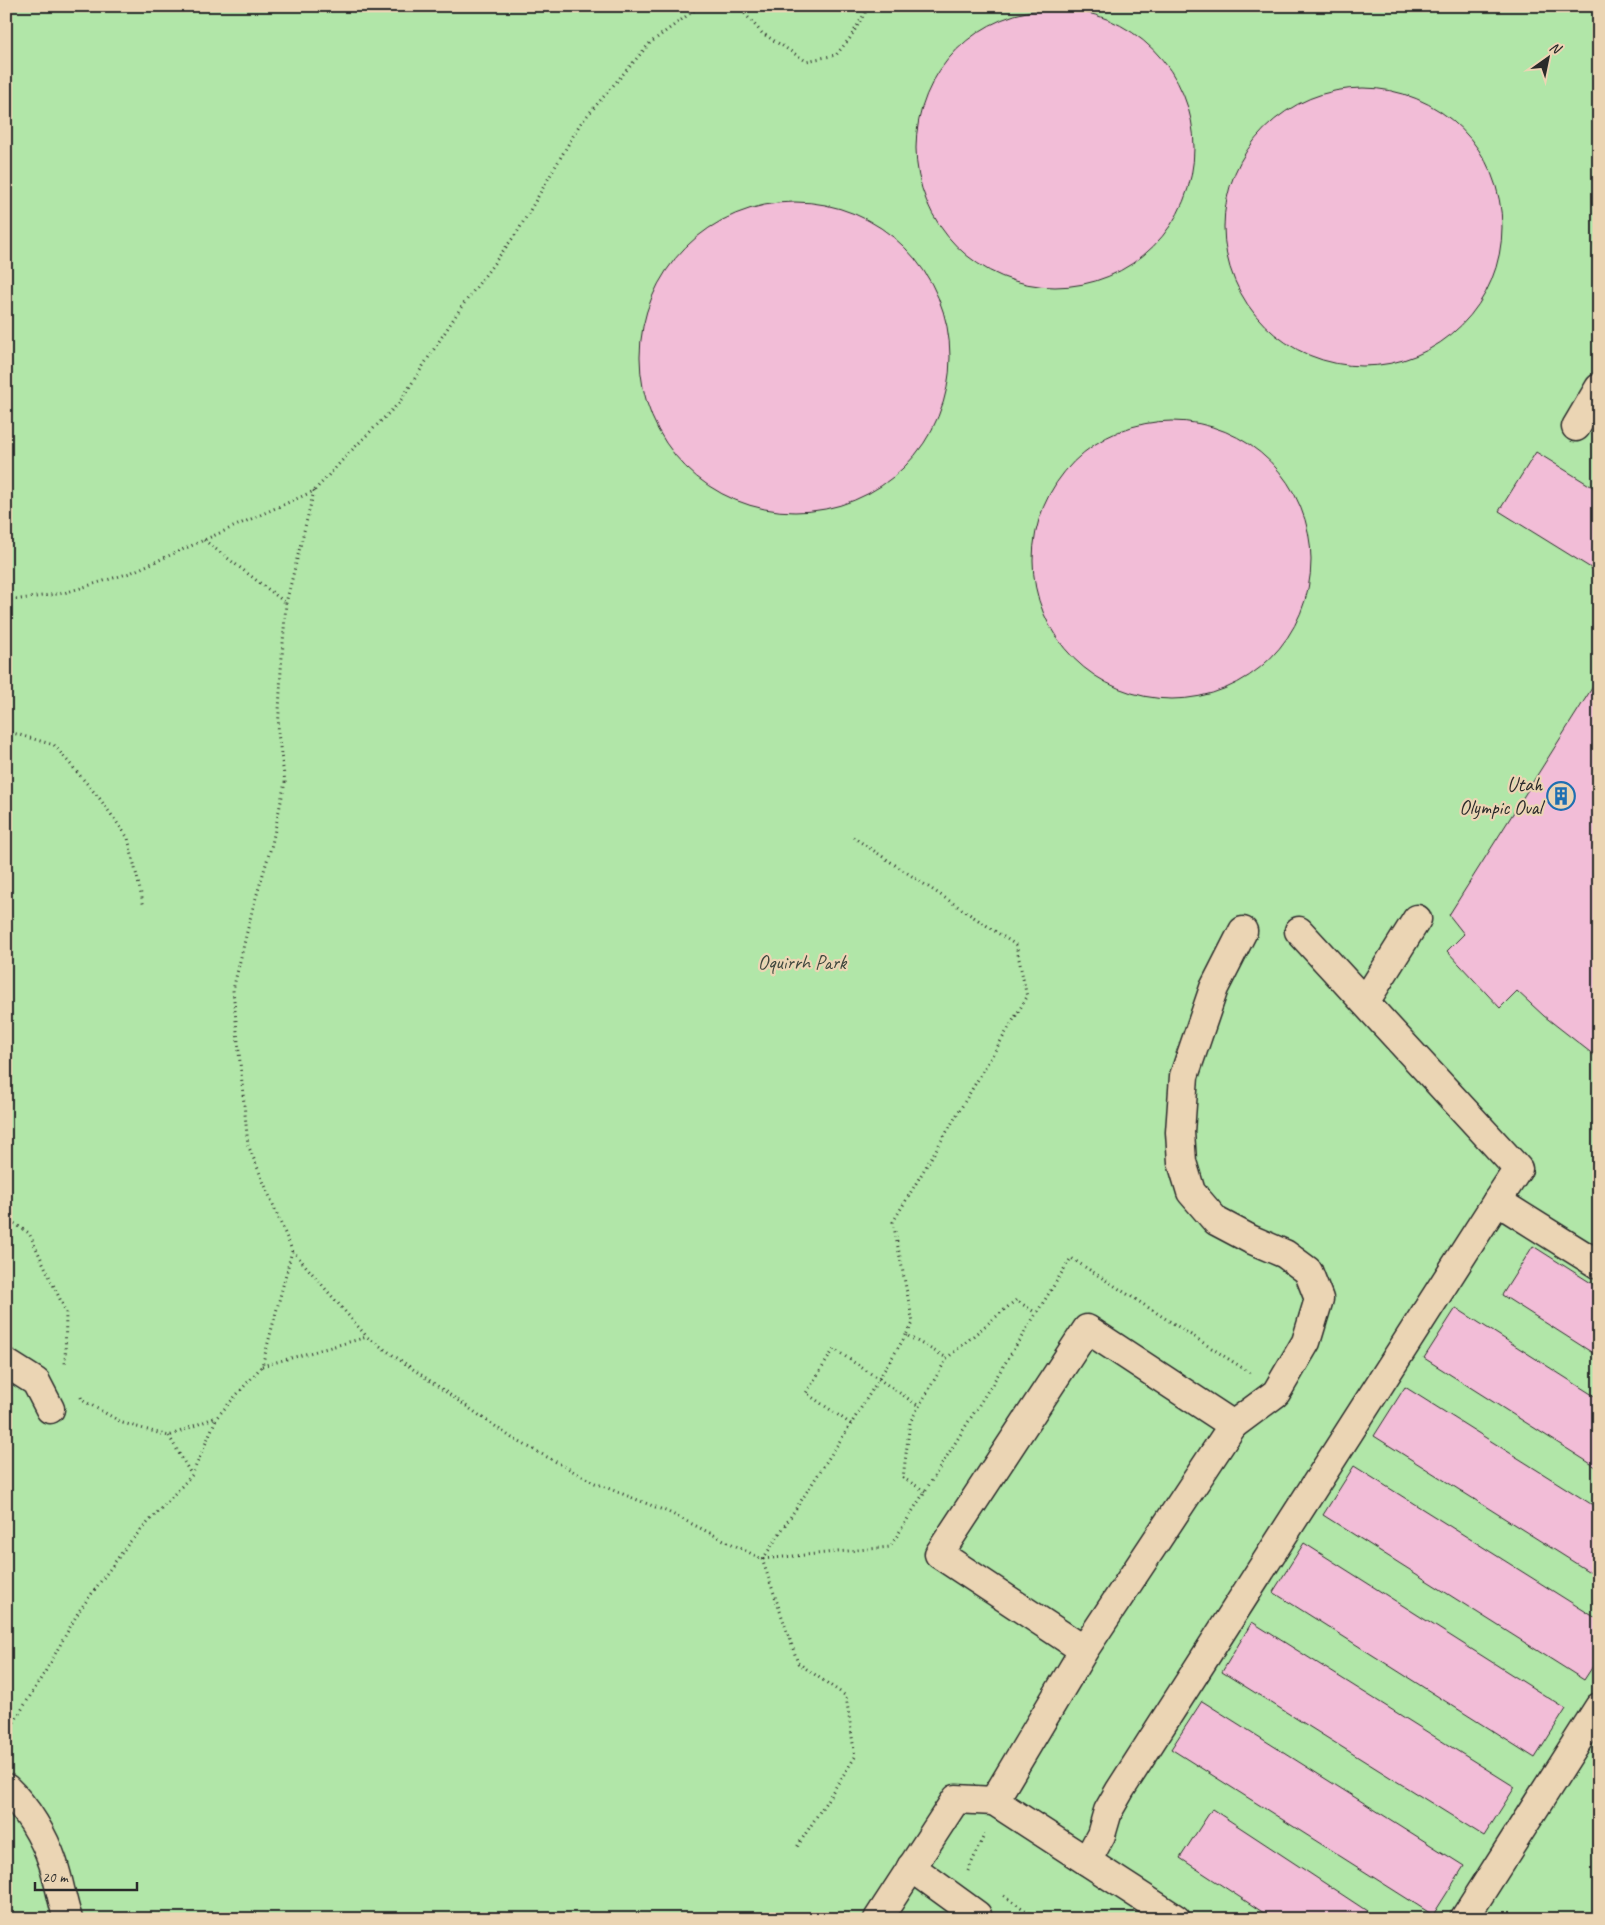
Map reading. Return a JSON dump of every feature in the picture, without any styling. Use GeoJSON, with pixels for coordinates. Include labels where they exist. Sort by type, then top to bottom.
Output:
{"type":"FeatureCollection","features":[{"type":"Feature","properties":{"kind":"street"},"geometry":{"type":"LineString","coordinates":[[1576,427],[1599,388]]}},
{"type":"Feature","properties":{"kind":"street"},"geometry":{"type":"LineString","coordinates":[[1365,1002],[1417,919]]}},
{"type":"Feature","properties":{"kind":"street"},"geometry":{"type":"LineString","coordinates":[[991,1813],[1084,1650],[1233,1425],[1276,1393],[1306,1342],[1319,1299],[1308,1271],[1285,1254],[1250,1239],[1216,1221],[1191,1192],[1182,1162],[1180,1132],[1184,1076],[1214,988],[1243,931]]}},
{"type":"Feature","properties":{"kind":"street"},"geometry":{"type":"LineString","coordinates":[[1086,1861],[1101,1835],[1108,1811],[1120,1790],[1518,1169],[1299,931]]}},
{"type":"Feature","properties":{"kind":"street"},"geometry":{"type":"LineString","coordinates":[[1497,1201],[1599,1265]]}},
{"type":"Feature","properties":{"kind":"street"},"geometry":{"type":"LineString","coordinates":[[1084,1650],[939,1554],[1087,1329],[1233,1425]]}},
{"type":"Feature","properties":{"kind":"street"},"geometry":{"type":"LineString","coordinates":[[6,1363],[36,1382],[50,1408]]}},
{"type":"Feature","properties":{"kind":"street"},"geometry":{"type":"LineString","coordinates":[[1464,1919],[1599,1707]]}},
{"type":"Feature","properties":{"kind":"street"},"geometry":{"type":"LineString","coordinates":[[6,1788],[35,1826],[52,1862],[68,1919]]}},
{"type":"Feature","properties":{"kind":"street"},"geometry":{"type":"LineString","coordinates":[[878,1919],[956,1799],[1043,1833],[1176,1919]]}},
{"type":"Feature","properties":{"kind":"street"},"geometry":{"type":"LineString","coordinates":[[911,1867],[977,1915],[975,1919]]}},
{"type":"Feature","properties":{"kind":"path"},"geometry":{"type":"LineString","coordinates":[[6,684],[10,657],[6,601],[64,593],[130,573],[314,491],[399,403],[460,309],[518,231],[580,124],[650,43],[700,6]]}},
{"type":"Feature","properties":{"kind":"path"},"geometry":{"type":"LineString","coordinates":[[738,6],[762,34],[806,60],[836,55],[850,38],[869,6]]}},
{"type":"Feature","properties":{"kind":"path"},"geometry":{"type":"LineString","coordinates":[[314,491],[286,604],[278,733],[285,782],[272,844],[252,911],[233,990],[248,1145],[292,1250],[366,1337],[512,1438],[595,1483],[668,1512],[762,1559],[890,1547]]}},
{"type":"Feature","properties":{"kind":"path"},"geometry":{"type":"LineString","coordinates":[[204,540],[286,604]]}},
{"type":"Feature","properties":{"kind":"path"},"geometry":{"type":"LineString","coordinates":[[6,731],[54,745],[100,799],[128,838],[144,907]]}},
{"type":"Feature","properties":{"kind":"path"},"geometry":{"type":"LineString","coordinates":[[762,1559],[851,1424],[912,1323],[892,1222],[1027,997],[1016,945],[853,837]]}},
{"type":"Feature","properties":{"kind":"path"},"geometry":{"type":"LineString","coordinates":[[6,1218],[29,1233],[66,1312],[65,1366],[69,1374]]}},
{"type":"Feature","properties":{"kind":"path"},"geometry":{"type":"LineString","coordinates":[[6,1735],[45,1672],[79,1611],[129,1543],[192,1474],[217,1417],[262,1366],[292,1250]]}},
{"type":"Feature","properties":{"kind":"path"},"geometry":{"type":"LineString","coordinates":[[925,1491],[903,1478],[910,1422],[947,1358],[1016,1300],[1036,1314]]}},
{"type":"Feature","properties":{"kind":"path"},"geometry":{"type":"LineString","coordinates":[[906,1334],[947,1358]]}},
{"type":"Feature","properties":{"kind":"path"},"geometry":{"type":"LineString","coordinates":[[262,1366],[366,1337]]}},
{"type":"Feature","properties":{"kind":"path"},"geometry":{"type":"LineString","coordinates":[[851,1424],[806,1393],[834,1349],[919,1406]]}},
{"type":"Feature","properties":{"kind":"path"},"geometry":{"type":"LineString","coordinates":[[78,1392],[82,1400],[123,1423],[169,1436],[217,1417]]}},
{"type":"Feature","properties":{"kind":"path"},"geometry":{"type":"LineString","coordinates":[[169,1436],[192,1474]]}},
{"type":"Feature","properties":{"kind":"path"},"geometry":{"type":"LineString","coordinates":[[762,1559],[798,1663],[846,1696],[855,1757],[797,1847]]}},
{"type":"Feature","properties":{"kind":"path"},"geometry":{"type":"LineString","coordinates":[[968,1872],[991,1813]]}},
{"type":"Feature","properties":{"kind":"path"},"geometry":{"type":"LineString","coordinates":[[1001,1894],[1034,1916],[1032,1919]]}},
{"type":"Feature","properties":{"kind":"green space","name":"Oquirrh Park"},"geometry":{"type":"Polygon","coordinates":[[[6,6],[1599,6],[1599,1919],[6,1919],[6,6]]]}},
{"type":"Feature","properties":{"kind":"building"},"geometry":{"type":"Polygon","coordinates":[[[1055,9],[1082,12],[1108,20],[1132,33],[1153,50],[1170,71],[1183,95],[1191,121],[1194,148],[1191,175],[1183,201],[1170,225],[1153,246],[1132,263],[1108,276],[1082,284],[1055,287],[1028,284],[1002,276],[978,263],[957,246],[940,225],[927,201],[919,175],[916,148],[919,121],[927,95],[940,71],[957,50],[978,33],[1002,20],[1028,12],[1055,9]]]}},
{"type":"Feature","properties":{"kind":"building"},"geometry":{"type":"Polygon","coordinates":[[[1363,88],[1390,91],[1416,99],[1440,112],[1461,129],[1478,150],[1491,174],[1499,200],[1502,227],[1499,254],[1491,280],[1478,304],[1461,325],[1440,342],[1416,355],[1390,363],[1363,366],[1336,363],[1310,355],[1286,342],[1265,325],[1248,304],[1235,280],[1227,254],[1224,227],[1227,200],[1235,174],[1248,150],[1265,129],[1286,112],[1310,99],[1336,91],[1363,88]]]}},
{"type":"Feature","properties":{"kind":"building"},"geometry":{"type":"Polygon","coordinates":[[[795,202],[825,205],[854,214],[881,228],[915,259],[931,284],[943,312],[947,327],[950,357],[947,387],[938,416],[924,443],[893,477],[868,493],[840,505],[825,509],[795,512],[765,509],[736,500],[709,486],[675,455],[659,430],[647,402],[643,387],[640,357],[643,327],[652,298],[666,271],[697,237],[722,221],[750,209],[765,205],[795,202]]]}},
{"type":"Feature","properties":{"kind":"building"},"geometry":{"type":"Polygon","coordinates":[[[1172,421],[1199,424],[1225,432],[1249,445],[1270,462],[1287,483],[1300,507],[1308,533],[1311,560],[1308,587],[1300,613],[1287,637],[1270,658],[1249,675],[1225,688],[1199,696],[1172,699],[1145,696],[1119,688],[1095,675],[1074,658],[1057,637],[1044,613],[1036,587],[1033,560],[1036,533],[1044,507],[1057,483],[1074,462],[1095,445],[1119,432],[1145,424],[1172,421]]]}},
{"type":"Feature","properties":{"kind":"building"},"geometry":{"type":"Polygon","coordinates":[[[1536,452],[1599,491],[1599,573],[1499,511],[1536,452]]]}},
{"type":"Feature","properties":{"kind":"building","name":"Utah Olympic Oval"},"geometry":{"type":"Polygon","coordinates":[[[1599,677],[1599,1059],[1544,1016],[1517,991],[1500,1008],[1447,951],[1464,934],[1449,915],[1599,677]]]}},
{"type":"Feature","properties":{"kind":"building"},"geometry":{"type":"Polygon","coordinates":[[[1533,1246],[1599,1288],[1599,1357],[1502,1295],[1533,1246]]]}},
{"type":"Feature","properties":{"kind":"building"},"geometry":{"type":"Polygon","coordinates":[[[1456,1308],[1599,1399],[1599,1469],[1424,1358],[1456,1308]]]}},
{"type":"Feature","properties":{"kind":"building"},"geometry":{"type":"Polygon","coordinates":[[[1405,1387],[1599,1509],[1599,1578],[1374,1436],[1405,1387]]]}},
{"type":"Feature","properties":{"kind":"building"},"geometry":{"type":"Polygon","coordinates":[[[1354,1466],[1599,1620],[1599,1657],[1584,1680],[1323,1515],[1354,1466]]]}},
{"type":"Feature","properties":{"kind":"building"},"geometry":{"type":"Polygon","coordinates":[[[1304,1543],[1566,1709],[1535,1758],[1273,1592],[1304,1543]]]}},
{"type":"Feature","properties":{"kind":"building"},"geometry":{"type":"Polygon","coordinates":[[[1252,1622],[1515,1787],[1484,1836],[1222,1672],[1252,1622]]]}},
{"type":"Feature","properties":{"kind":"building"},"geometry":{"type":"Polygon","coordinates":[[[1202,1701],[1464,1866],[1433,1915],[1171,1749],[1202,1701]]]}},
{"type":"Feature","properties":{"kind":"building"},"geometry":{"type":"Polygon","coordinates":[[[1212,1809],[1367,1911],[1361,1919],[1273,1919],[1180,1858],[1212,1809]]]}},
{"type":"Feature","properties":{"kind":"place","name":"Utah Olympic Oval"},"geometry":{"type":"Point","coordinates":[1561,796]}}]}
